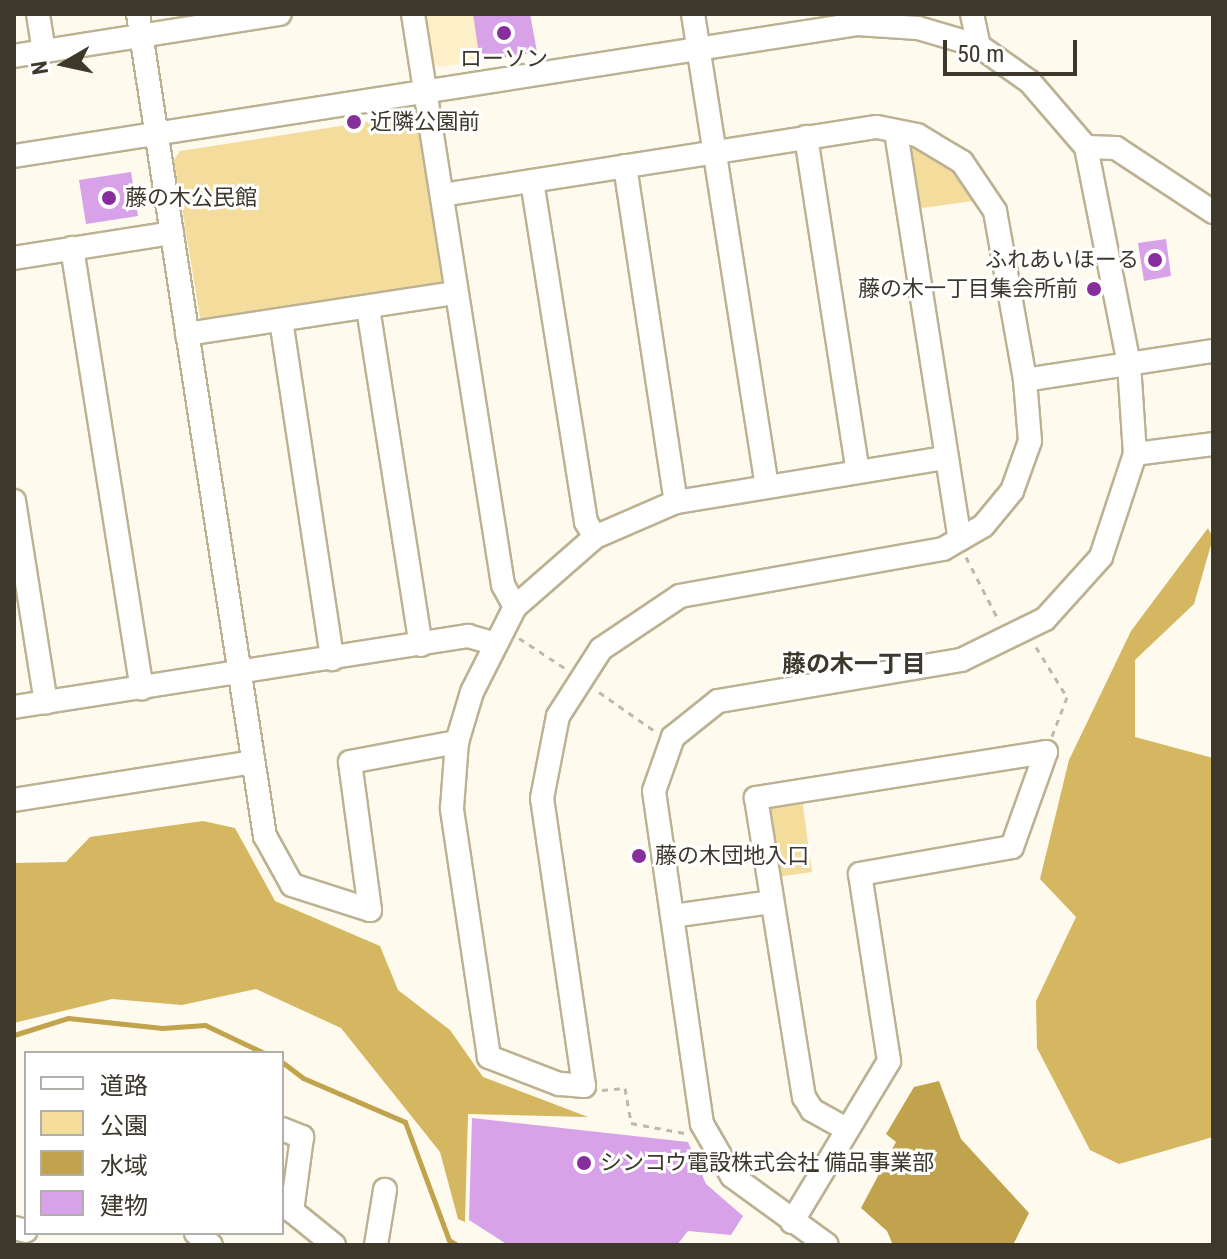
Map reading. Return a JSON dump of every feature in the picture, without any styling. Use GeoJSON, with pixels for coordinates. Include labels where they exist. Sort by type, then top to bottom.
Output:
{"type":"FeatureCollection","features":[{"type":"Feature","properties":{"kind":"street"},"geometry":{"type":"LineString","coordinates":[[38,14],[44,52]]}},
{"type":"Feature","properties":{"kind":"street"},"geometry":{"type":"LineString","coordinates":[[138,14],[265,836],[292,885],[370,910],[350,762],[457,742]]}},
{"type":"Feature","properties":{"kind":"street"},"geometry":{"type":"LineString","coordinates":[[14,56],[142,37],[231,18],[280,14]]}},
{"type":"Feature","properties":{"kind":"street"},"geometry":{"type":"LineString","coordinates":[[413,14],[503,585],[515,607]]}},
{"type":"Feature","properties":{"kind":"street"},"geometry":{"type":"LineString","coordinates":[[693,14],[767,485]]}},
{"type":"Feature","properties":{"kind":"street"},"geometry":{"type":"LineString","coordinates":[[972,14],[979,46]]}},
{"type":"Feature","properties":{"kind":"street"},"geometry":{"type":"LineString","coordinates":[[14,156],[857,24],[918,28],[979,46],[1030,82],[1086,147],[1129,364],[1135,454],[1101,557],[1045,619],[961,660],[718,701],[673,737],[654,791],[702,1124],[732,1176],[827,1245]]}},
{"type":"Feature","properties":{"kind":"street"},"geometry":{"type":"LineString","coordinates":[[442,195],[877,127],[917,135],[962,162],[995,211],[1025,380],[1030,441],[1012,491],[983,526],[943,549],[680,596],[601,649],[558,716],[542,798],[584,1086],[559,1084],[489,1057],[452,808],[457,742],[493,643],[515,607],[595,537],[676,502],[946,458]]}},
{"type":"Feature","properties":{"kind":"street"},"geometry":{"type":"LineString","coordinates":[[896,132],[959,540]]}},
{"type":"Feature","properties":{"kind":"street"},"geometry":{"type":"LineString","coordinates":[[806,137],[858,471]]}},
{"type":"Feature","properties":{"kind":"street"},"geometry":{"type":"LineString","coordinates":[[1086,147],[1116,148],[1213,212]]}},
{"type":"Feature","properties":{"kind":"street"},"geometry":{"type":"LineString","coordinates":[[625,166],[676,502]]}},
{"type":"Feature","properties":{"kind":"street"},"geometry":{"type":"LineString","coordinates":[[532,181],[586,522],[595,537]]}},
{"type":"Feature","properties":{"kind":"street"},"geometry":{"type":"LineString","coordinates":[[14,258],[172,233]]}},
{"type":"Feature","properties":{"kind":"street"},"geometry":{"type":"LineString","coordinates":[[72,248],[142,688]]}},
{"type":"Feature","properties":{"kind":"street"},"geometry":{"type":"LineString","coordinates":[[187,334],[456,293]]}},
{"type":"Feature","properties":{"kind":"street"},"geometry":{"type":"LineString","coordinates":[[368,308],[421,645]]}},
{"type":"Feature","properties":{"kind":"street"},"geometry":{"type":"LineString","coordinates":[[281,320],[332,659]]}},
{"type":"Feature","properties":{"kind":"street"},"geometry":{"type":"LineString","coordinates":[[1025,380],[1213,351]]}},
{"type":"Feature","properties":{"kind":"street"},"geometry":{"type":"LineString","coordinates":[[1135,454],[1213,444]]}},
{"type":"Feature","properties":{"kind":"street"},"geometry":{"type":"LineString","coordinates":[[14,501],[46,702]]}},
{"type":"Feature","properties":{"kind":"street"},"geometry":{"type":"LineString","coordinates":[[14,707],[241,674],[468,636],[493,643]]}},
{"type":"Feature","properties":{"kind":"street"},"geometry":{"type":"LineString","coordinates":[[792,1222],[844,1128],[889,1061],[860,874],[1012,847],[1046,752],[756,798],[804,1097],[812,1110],[844,1128]]}},
{"type":"Feature","properties":{"kind":"street"},"geometry":{"type":"LineString","coordinates":[[14,800],[253,762]]}},
{"type":"Feature","properties":{"kind":"street"},"geometry":{"type":"LineString","coordinates":[[672,916],[772,902]]}},
{"type":"Feature","properties":{"kind":"street"},"geometry":{"type":"LineString","coordinates":[[284,1130],[302,1137],[292,1211],[334,1245]]}},
{"type":"Feature","properties":{"kind":"street"},"geometry":{"type":"LineString","coordinates":[[376,1245],[385,1190]]}},
{"type":"Feature","properties":{"kind":"path"},"geometry":{"type":"LineString","coordinates":[[959,540],[1001,624]]}},
{"type":"Feature","properties":{"kind":"path"},"geometry":{"type":"LineString","coordinates":[[1033,644],[1067,697],[1046,752]]}},
{"type":"Feature","properties":{"kind":"path"},"geometry":{"type":"LineString","coordinates":[[584,1086],[591,1091],[625,1088],[631,1123],[688,1134]]}},
{"type":"Feature","properties":{"kind":"shaded area"},"geometry":{"type":"Polygon","coordinates":[[[421,14],[530,14],[537,52],[439,67],[428,59],[421,14]]]}},
{"type":"Feature","properties":{"kind":"shaded area"},"geometry":{"type":"Polygon","coordinates":[[[1208,528],[1213,538],[1194,604],[1135,660],[1135,737],[1213,758],[1213,1137],[1119,1164],[1090,1150],[1037,1048],[1036,1001],[1076,917],[1040,879],[1069,760],[1131,631],[1208,528]]]}},
{"type":"Feature","properties":{"kind":"shaded area"},"geometry":{"type":"Polygon","coordinates":[[[203,821],[235,828],[275,901],[380,946],[398,990],[450,1030],[483,1077],[588,1117],[468,1114],[465,1222],[458,1219],[440,1152],[341,1028],[256,989],[182,1005],[112,999],[14,1023],[14,863],[66,862],[90,837],[203,821]]]}},
{"type":"Feature","properties":{"kind":"green space"},"geometry":{"type":"Polygon","coordinates":[[[411,115],[422,123],[446,275],[438,287],[207,323],[200,317],[174,160],[180,151],[411,115]]]}},
{"type":"Feature","properties":{"kind":"green space"},"geometry":{"type":"Polygon","coordinates":[[[916,143],[956,169],[980,200],[915,209],[906,152],[916,143]]]}},
{"type":"Feature","properties":{"kind":"green space"},"geometry":{"type":"Polygon","coordinates":[[[802,798],[812,872],[778,877],[767,814],[775,803],[802,798]]]}},
{"type":"Feature","properties":{"kind":"water"},"geometry":{"type":"Polygon","coordinates":[[[939,1081],[961,1139],[1029,1213],[1013,1245],[893,1245],[887,1231],[861,1208],[896,1142],[886,1134],[914,1087],[939,1081]]]}},
{"type":"Feature","properties":{"kind":"building","name":"ローソン"},"geometry":{"type":"Polygon","coordinates":[[[473,14],[530,14],[537,52],[480,61],[473,14]]]}},
{"type":"Feature","properties":{"kind":"building","name":"藤の木公民館"},"geometry":{"type":"Polygon","coordinates":[[[131,172],[138,216],[86,224],[79,180],[131,172]]]}},
{"type":"Feature","properties":{"kind":"building","name":"ふれあいほーる"},"geometry":{"type":"Polygon","coordinates":[[[1166,239],[1171,276],[1144,281],[1138,243],[1166,239]]]}},
{"type":"Feature","properties":{"kind":"building","name":"シンコウ電設株式会社 備品事業部"},"geometry":{"type":"Polygon","coordinates":[[[472,1118],[688,1142],[706,1184],[743,1216],[731,1235],[688,1231],[677,1245],[508,1245],[469,1220],[472,1118]]]}},
{"type":"Feature","properties":{"kind":"waterway"},"geometry":{"type":"LineString","coordinates":[[14,1035],[68,1018],[162,1028],[205,1025],[260,1051]]}},
{"type":"Feature","properties":{"kind":"waterway"},"geometry":{"type":"LineString","coordinates":[[284,1064],[303,1078],[405,1122],[449,1240],[457,1245]]}},
{"type":"Feature","properties":{"kind":"place","name":"ローソン"},"geometry":{"type":"Point","coordinates":[504,33]}},
{"type":"Feature","properties":{"kind":"place","name":"近隣公園前"},"geometry":{"type":"Point","coordinates":[354,122]}},
{"type":"Feature","properties":{"kind":"place","name":"藤の木公民館"},"geometry":{"type":"Point","coordinates":[109,198]}},
{"type":"Feature","properties":{"kind":"place","name":"ふれあいほーる"},"geometry":{"type":"Point","coordinates":[1155,260]}},
{"type":"Feature","properties":{"kind":"place","name":"藤の木一丁目集会所前"},"geometry":{"type":"Point","coordinates":[1094,289]}},
{"type":"Feature","properties":{"kind":"place","name":"藤の木団地入口"},"geometry":{"type":"Point","coordinates":[639,856]}},
{"type":"Feature","properties":{"kind":"place","name":"シンコウ電設株式会社 備品事業部"},"geometry":{"type":"Point","coordinates":[584,1163]}},
{"type":"Feature","properties":{"kind":"district","name":"藤の木一丁目"},"geometry":{"type":"Point","coordinates":[854,665]}}]}
